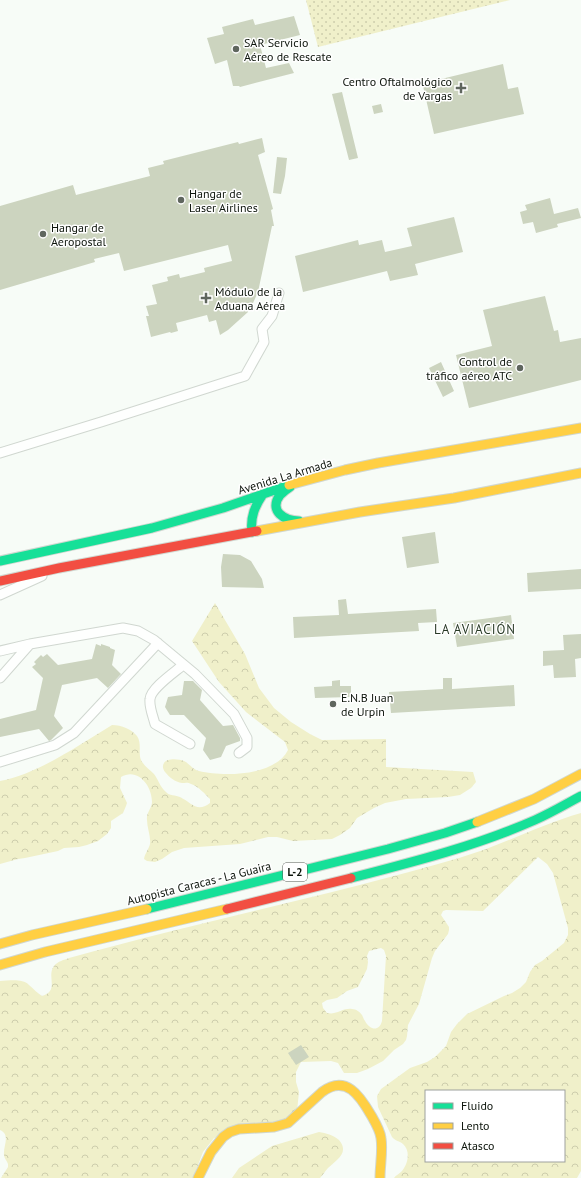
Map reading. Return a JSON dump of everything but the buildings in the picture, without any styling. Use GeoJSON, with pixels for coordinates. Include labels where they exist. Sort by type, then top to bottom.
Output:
{"type":"FeatureCollection","features":[{"type":"Feature","properties":{"kind":"main road","name":"Avenida La Armada"},"geometry":{"type":"LineString","coordinates":[[0,561],[152,528],[194,517],[292,484],[345,470],[581,428]]}},
{"type":"Feature","properties":{"kind":"main road"},"geometry":{"type":"LineString","coordinates":[[0,581],[60,568],[360,512],[454,498],[581,472]]}},
{"type":"Feature","properties":{"kind":"main road"},"geometry":{"type":"LineString","coordinates":[[292,484],[277,500],[278,511],[286,519],[306,522]]}},
{"type":"Feature","properties":{"kind":"main road"},"geometry":{"type":"LineString","coordinates":[[252,532],[250,524],[251,517],[263,494]]}},
{"type":"Feature","properties":{"kind":"main road","name":"Autopista Caracas - La Guaira"},"geometry":{"type":"LineString","coordinates":[[0,944],[395,847],[479,821],[527,802],[581,774]]}},
{"type":"Feature","properties":{"kind":"main road","name":"L-2"},"geometry":{"type":"LineString","coordinates":[[0,965],[37,954],[234,907],[400,865],[486,839],[551,812],[581,796]]}},
{"type":"Feature","properties":{"kind":"main road"},"geometry":{"type":"LineString","coordinates":[[198,1178],[205,1160],[216,1143],[226,1134],[241,1128],[257,1129],[284,1125],[323,1091],[331,1086],[340,1084],[350,1088],[358,1095],[366,1106],[380,1135],[382,1152],[380,1178]]}},
{"type":"Feature","properties":{"kind":"street"},"geometry":{"type":"LineString","coordinates":[[0,453],[245,376],[264,342],[262,329],[272,316],[279,293]]}},
{"type":"Feature","properties":{"kind":"street"},"geometry":{"type":"LineString","coordinates":[[0,595],[60,568]]}},
{"type":"Feature","properties":{"kind":"street"},"geometry":{"type":"LineString","coordinates":[[0,651],[30,644],[123,628],[138,631],[158,643],[183,665],[196,674],[234,714],[248,738],[247,748],[239,753]]}},
{"type":"Feature","properties":{"kind":"street"},"geometry":{"type":"LineString","coordinates":[[0,762],[55,745],[74,733],[158,643]]}},
{"type":"Feature","properties":{"kind":"street"},"geometry":{"type":"LineString","coordinates":[[0,678],[30,644]]}},
{"type":"Feature","properties":{"kind":"street"},"geometry":{"type":"LineString","coordinates":[[183,665],[155,689],[150,697],[150,705],[155,724],[190,744]]}},
{"type":"Feature","properties":{"kind":"green space"},"geometry":{"type":"Polygon","coordinates":[[[306,0],[510,0],[318,47],[306,0]]]}},
{"type":"Feature","properties":{"kind":"green space"},"geometry":{"type":"Polygon","coordinates":[[[215,603],[245,654],[259,688],[274,708],[291,722],[322,740],[386,739],[386,767],[473,772],[476,782],[471,788],[460,795],[406,799],[385,803],[357,818],[350,828],[332,839],[293,841],[277,837],[268,837],[240,844],[184,848],[172,852],[155,862],[144,859],[150,844],[147,817],[152,802],[150,790],[147,784],[138,776],[133,774],[127,775],[121,777],[120,788],[127,803],[123,813],[111,821],[111,828],[107,834],[98,841],[79,847],[64,848],[58,851],[0,864],[0,781],[29,772],[58,758],[112,725],[126,728],[137,736],[141,760],[154,774],[162,788],[167,793],[180,797],[198,807],[205,806],[210,803],[210,799],[194,785],[179,782],[170,777],[163,769],[163,765],[166,761],[173,759],[184,761],[199,771],[209,773],[235,774],[261,770],[281,759],[288,750],[285,742],[246,712],[219,682],[192,641],[215,603]]]}},
{"type":"Feature","properties":{"kind":"green space"},"geometry":{"type":"Polygon","coordinates":[[[581,813],[581,1171],[577,1178],[394,1178],[405,1166],[408,1154],[403,1144],[392,1137],[378,1107],[377,1096],[381,1089],[410,1068],[427,1062],[435,1057],[446,1046],[451,1032],[467,1014],[520,988],[526,982],[535,965],[564,943],[568,935],[568,928],[553,873],[547,864],[538,857],[483,911],[443,911],[441,915],[449,927],[448,934],[435,951],[432,958],[419,1004],[408,1025],[406,1040],[383,1061],[357,1073],[344,1073],[338,1063],[331,1061],[301,1062],[296,1072],[296,1082],[299,1092],[297,1111],[289,1121],[214,1138],[203,1152],[193,1178],[1,1178],[8,1167],[8,1164],[4,1157],[6,1138],[0,1130],[0,981],[23,981],[42,996],[52,987],[51,974],[54,966],[69,958],[459,858],[505,842],[550,823],[581,813]],[[381,948],[369,951],[367,956],[367,969],[358,987],[347,991],[337,998],[327,1000],[322,1003],[323,1008],[327,1013],[347,1009],[355,1010],[361,1014],[367,1024],[372,1028],[377,1028],[381,1025],[386,956],[384,950],[381,948]]]}},
{"type":"Feature","properties":{"kind":"green space"},"geometry":{"type":"Polygon","coordinates":[[[319,1132],[329,1134],[337,1138],[343,1149],[341,1156],[320,1178],[232,1178],[239,1168],[272,1146],[319,1132]]]}},
{"type":"Feature","properties":{"kind":"traffic: fast"},"geometry":{"type":"LineString","coordinates":[[0,561],[152,528],[223,508],[289,485]]}},
{"type":"Feature","properties":{"kind":"traffic: fast"},"geometry":{"type":"LineString","coordinates":[[290,487],[280,495],[277,501],[277,510],[284,517],[294,521],[299,521]]}},
{"type":"Feature","properties":{"kind":"traffic: fast"},"geometry":{"type":"LineString","coordinates":[[252,532],[254,512],[263,494]]}},
{"type":"Feature","properties":{"kind":"traffic: fast"},"geometry":{"type":"LineString","coordinates":[[351,878],[467,846],[490,838],[541,817],[581,796]]}},
{"type":"Feature","properties":{"kind":"traffic: fast"},"geometry":{"type":"LineString","coordinates":[[147,909],[388,849],[445,833],[477,822]]}},
{"type":"Feature","properties":{"kind":"traffic: slow"},"geometry":{"type":"LineString","coordinates":[[289,485],[378,463],[581,428]]}},
{"type":"Feature","properties":{"kind":"traffic: slow"},"geometry":{"type":"LineString","coordinates":[[257,531],[360,512],[454,498],[581,473]]}},
{"type":"Feature","properties":{"kind":"traffic: slow"},"geometry":{"type":"LineString","coordinates":[[477,822],[534,799],[581,774]]}},
{"type":"Feature","properties":{"kind":"traffic: slow"},"geometry":{"type":"LineString","coordinates":[[0,944],[32,935],[147,909]]}},
{"type":"Feature","properties":{"kind":"traffic: slow"},"geometry":{"type":"LineString","coordinates":[[0,965],[45,952],[227,909]]}},
{"type":"Feature","properties":{"kind":"traffic: slow"},"geometry":{"type":"LineString","coordinates":[[198,1178],[211,1152],[223,1137],[230,1132],[239,1129],[274,1127],[288,1123],[322,1092],[338,1085],[345,1086],[357,1095],[374,1120],[382,1143],[380,1178]]}},
{"type":"Feature","properties":{"kind":"traffic: jam"},"geometry":{"type":"LineString","coordinates":[[0,581],[59,568],[257,531]]}},
{"type":"Feature","properties":{"kind":"traffic: jam"},"geometry":{"type":"LineString","coordinates":[[227,909],[351,878]]}},
{"type":"Feature","properties":{"kind":"place","name":"SAR Servicio Aéreo de Rescate"},"geometry":{"type":"Point","coordinates":[236,49]}},
{"type":"Feature","properties":{"kind":"place","name":"Centro Oftalmológico de Vargas"},"geometry":{"type":"Point","coordinates":[461,88]}},
{"type":"Feature","properties":{"kind":"place","name":"Hangar de Laser Airlines"},"geometry":{"type":"Point","coordinates":[181,200]}},
{"type":"Feature","properties":{"kind":"place","name":"Hangar de Aeropostal"},"geometry":{"type":"Point","coordinates":[43,234]}},
{"type":"Feature","properties":{"kind":"place","name":"Módulo de la Aduana Aérea"},"geometry":{"type":"Point","coordinates":[206,298]}},
{"type":"Feature","properties":{"kind":"place","name":"Control de tráfico aéreo ATC"},"geometry":{"type":"Point","coordinates":[520,368]}},
{"type":"Feature","properties":{"kind":"place","name":"E.N.B Juan de Urpin"},"geometry":{"type":"Point","coordinates":[333,704]}},
{"type":"Feature","properties":{"kind":"district","name":"LA AVIACIÓN"},"geometry":{"type":"Point","coordinates":[475,629]}}]}
